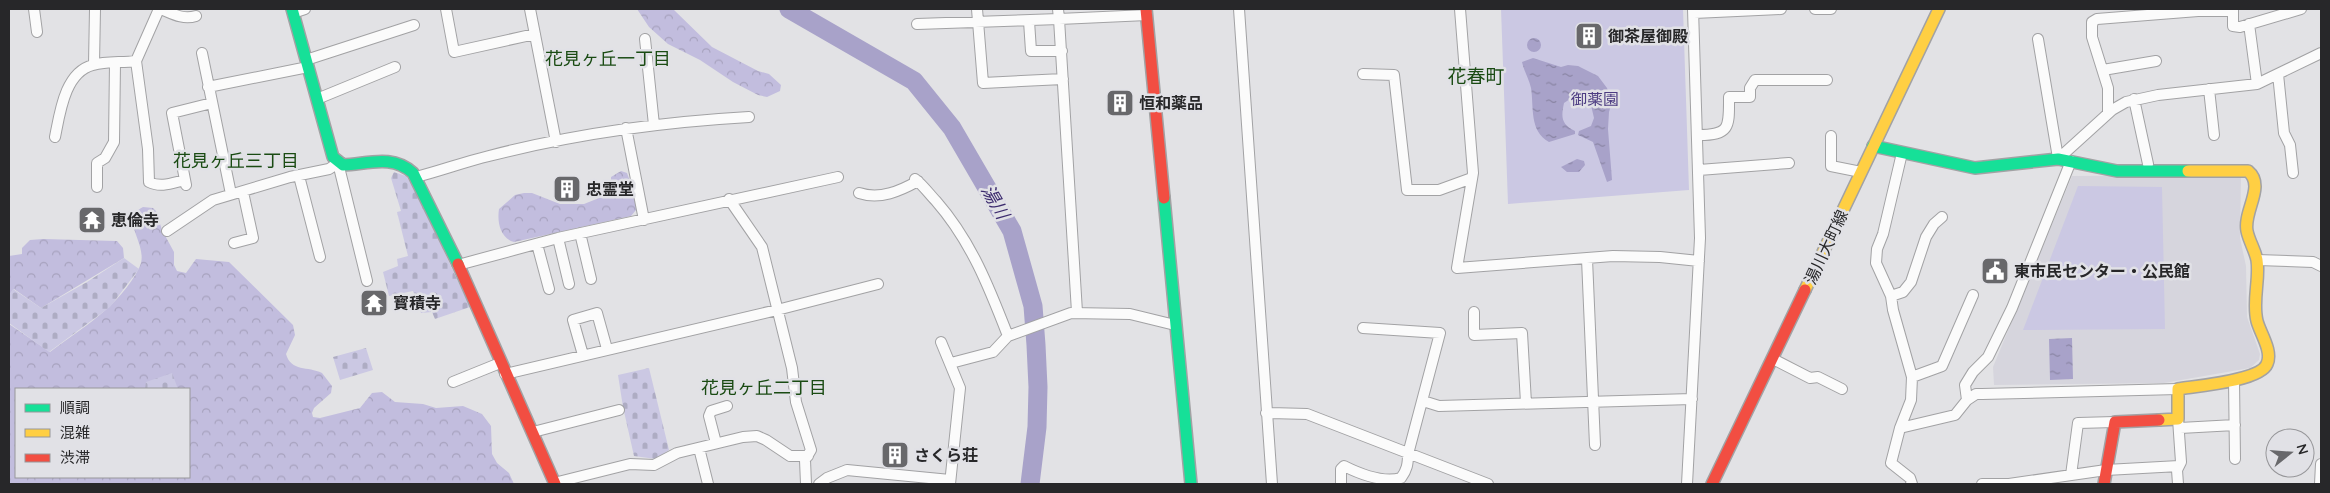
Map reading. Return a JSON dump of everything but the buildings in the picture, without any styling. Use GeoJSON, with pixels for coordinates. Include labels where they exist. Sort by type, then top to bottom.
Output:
{"type":"FeatureCollection","features":[{"type":"Feature","properties":{"kind":"street"},"geometry":{"type":"LineString","coordinates":[[34,9],[37,32]]}},
{"type":"Feature","properties":{"kind":"street"},"geometry":{"type":"LineString","coordinates":[[94,64],[95,9]]}},
{"type":"Feature","properties":{"kind":"street"},"geometry":{"type":"LineString","coordinates":[[196,16],[182,18],[160,9],[136,61],[148,149],[149,182],[156,185],[185,182],[172,113],[212,103]]}},
{"type":"Feature","properties":{"kind":"street"},"geometry":{"type":"LineString","coordinates":[[306,9],[292,11],[333,157],[338,163],[367,281]]}},
{"type":"Feature","properties":{"kind":"street"},"geometry":{"type":"LineString","coordinates":[[446,9],[454,52],[535,34]]}},
{"type":"Feature","properties":{"kind":"street"},"geometry":{"type":"LineString","coordinates":[[530,9],[556,142]]}},
{"type":"Feature","properties":{"kind":"street"},"geometry":{"type":"LineString","coordinates":[[977,9],[983,83],[1063,79]]}},
{"type":"Feature","properties":{"kind":"street"},"geometry":{"type":"LineString","coordinates":[[1239,9],[1272,484]]}},
{"type":"Feature","properties":{"kind":"street"},"geometry":{"type":"LineString","coordinates":[[1460,9],[1472,178],[1457,268],[1619,256],[1660,257],[1699,261]]}},
{"type":"Feature","properties":{"kind":"street"},"geometry":{"type":"LineString","coordinates":[[1687,484],[1699,261],[1699,170],[1694,11],[1781,9]]}},
{"type":"Feature","properties":{"kind":"street"},"geometry":{"type":"LineString","coordinates":[[1814,9],[1831,9]]}},
{"type":"Feature","properties":{"kind":"street","name":"湯川大町線"},"geometry":{"type":"LineString","coordinates":[[1712,484],[1862,172],[1936,9]]}},
{"type":"Feature","properties":{"kind":"street"},"geometry":{"type":"LineString","coordinates":[[2108,113],[2108,88],[2092,37],[2092,22],[2097,19],[2234,10],[2233,26],[2240,27],[2301,9]]}},
{"type":"Feature","properties":{"kind":"street"},"geometry":{"type":"LineString","coordinates":[[916,24],[1029,21],[1059,14],[1147,12],[1190,484]]}},
{"type":"Feature","properties":{"kind":"street"},"geometry":{"type":"LineString","coordinates":[[1059,14],[1074,312]]}},
{"type":"Feature","properties":{"kind":"street"},"geometry":{"type":"LineString","coordinates":[[1029,21],[1031,51],[1062,51]]}},
{"type":"Feature","properties":{"kind":"street"},"geometry":{"type":"LineString","coordinates":[[2249,24],[2257,84]]}},
{"type":"Feature","properties":{"kind":"street"},"geometry":{"type":"LineString","coordinates":[[208,86],[307,64],[414,25]]}},
{"type":"Feature","properties":{"kind":"street"},"geometry":{"type":"LineString","coordinates":[[645,39],[654,124]]}},
{"type":"Feature","properties":{"kind":"street"},"geometry":{"type":"LineString","coordinates":[[2038,39],[2057,152],[2063,159]]}},
{"type":"Feature","properties":{"kind":"street"},"geometry":{"type":"LineString","coordinates":[[202,53],[231,194]]}},
{"type":"Feature","properties":{"kind":"street"},"geometry":{"type":"LineString","coordinates":[[1967,400],[1965,385],[1973,372],[1988,357],[2008,317],[2063,159],[2108,113],[2134,99],[2257,84],[2321,53]]}},
{"type":"Feature","properties":{"kind":"street"},"geometry":{"type":"LineString","coordinates":[[55,137],[58,119],[72,79],[81,69],[94,64],[136,61]]}},
{"type":"Feature","properties":{"kind":"street"},"geometry":{"type":"LineString","coordinates":[[2103,70],[2156,61]]}},
{"type":"Feature","properties":{"kind":"street"},"geometry":{"type":"LineString","coordinates":[[97,187],[97,163],[111,151],[114,142],[114,64]]}},
{"type":"Feature","properties":{"kind":"street"},"geometry":{"type":"LineString","coordinates":[[317,99],[395,67]]}},
{"type":"Feature","properties":{"kind":"street"},"geometry":{"type":"LineString","coordinates":[[1363,74],[1394,75],[1407,190],[1439,190],[1472,178]]}},
{"type":"Feature","properties":{"kind":"street"},"geometry":{"type":"LineString","coordinates":[[2278,74],[2284,133],[2290,145],[2293,173]]}},
{"type":"Feature","properties":{"kind":"street"},"geometry":{"type":"LineString","coordinates":[[1698,135],[1715,135],[1726,129],[1729,124],[1728,97],[1750,97],[1750,88],[1755,80],[1827,80]]}},
{"type":"Feature","properties":{"kind":"street"},"geometry":{"type":"LineString","coordinates":[[2209,89],[2214,135]]}},
{"type":"Feature","properties":{"kind":"street"},"geometry":{"type":"LineString","coordinates":[[2134,99],[2148,164]]}},
{"type":"Feature","properties":{"kind":"street"},"geometry":{"type":"LineString","coordinates":[[416,177],[489,156],[626,128],[709,118],[749,117]]}},
{"type":"Feature","properties":{"kind":"street"},"geometry":{"type":"LineString","coordinates":[[626,128],[644,220]]}},
{"type":"Feature","properties":{"kind":"street"},"geometry":{"type":"LineString","coordinates":[[1831,136],[1831,166],[1862,172]]}},
{"type":"Feature","properties":{"kind":"street"},"geometry":{"type":"LineString","coordinates":[[1873,146],[1975,168],[2063,159],[2117,172],[2248,171],[2256,180],[2246,222],[2247,232],[2257,260],[2256,319],[2268,350],[2269,359],[2261,371],[2244,378],[2178,389],[1976,394],[1967,400],[1955,415],[1900,428]]}},
{"type":"Feature","properties":{"kind":"street"},"geometry":{"type":"LineString","coordinates":[[1902,153],[1883,234],[1877,249],[1876,264],[1891,296],[1893,310],[1912,377],[1911,400],[1900,428],[1891,463],[1910,478],[1912,484]]}},
{"type":"Feature","properties":{"kind":"street"},"geometry":{"type":"LineString","coordinates":[[167,231],[213,200],[231,194],[290,177],[329,169],[338,163],[353,165],[383,160],[396,161],[409,168],[416,177],[458,265],[554,483],[630,464],[654,464],[677,453],[716,443],[757,436],[790,456],[808,456]]}},
{"type":"Feature","properties":{"kind":"street"},"geometry":{"type":"LineString","coordinates":[[1699,170],[1789,164]]}},
{"type":"Feature","properties":{"kind":"street"},"geometry":{"type":"LineString","coordinates":[[299,176],[320,257]]}},
{"type":"Feature","properties":{"kind":"street"},"geometry":{"type":"LineString","coordinates":[[458,265],[558,238],[644,220],[729,199],[838,177]]}},
{"type":"Feature","properties":{"kind":"street"},"geometry":{"type":"LineString","coordinates":[[859,193],[878,197],[894,192],[916,180],[943,210],[966,242],[985,277],[1008,336]]}},
{"type":"Feature","properties":{"kind":"street"},"geometry":{"type":"LineString","coordinates":[[234,243],[253,238],[243,192]]}},
{"type":"Feature","properties":{"kind":"street"},"geometry":{"type":"LineString","coordinates":[[729,199],[761,243],[792,368],[796,402],[811,450],[806,460],[806,484]]}},
{"type":"Feature","properties":{"kind":"street"},"geometry":{"type":"LineString","coordinates":[[1891,296],[1903,292],[1911,282],[1926,237],[1934,224],[1942,217]]}},
{"type":"Feature","properties":{"kind":"street"},"geometry":{"type":"LineString","coordinates":[[580,233],[591,279]]}},
{"type":"Feature","properties":{"kind":"street"},"geometry":{"type":"LineString","coordinates":[[558,238],[569,284]]}},
{"type":"Feature","properties":{"kind":"street"},"geometry":{"type":"LineString","coordinates":[[537,244],[548,289]]}},
{"type":"Feature","properties":{"kind":"street"},"geometry":{"type":"LineString","coordinates":[[1587,259],[1595,445]]}},
{"type":"Feature","properties":{"kind":"street"},"geometry":{"type":"LineString","coordinates":[[2257,260],[2313,262],[2321,266]]}},
{"type":"Feature","properties":{"kind":"street"},"geometry":{"type":"LineString","coordinates":[[505,374],[777,310],[878,284]]}},
{"type":"Feature","properties":{"kind":"street"},"geometry":{"type":"LineString","coordinates":[[1912,377],[1942,366],[1973,295]]}},
{"type":"Feature","properties":{"kind":"street"},"geometry":{"type":"LineString","coordinates":[[951,363],[993,352],[1008,336],[1074,312],[1130,314],[1175,325]]}},
{"type":"Feature","properties":{"kind":"street"},"geometry":{"type":"LineString","coordinates":[[1474,312],[1474,335],[1522,333],[1526,403]]}},
{"type":"Feature","properties":{"kind":"street"},"geometry":{"type":"LineString","coordinates":[[583,355],[573,320],[597,313],[607,349]]}},
{"type":"Feature","properties":{"kind":"street"},"geometry":{"type":"LineString","coordinates":[[1341,484],[1341,469],[1344,466],[1358,473],[1405,480],[1408,454],[1440,333],[1363,328]]}},
{"type":"Feature","properties":{"kind":"street"},"geometry":{"type":"LineString","coordinates":[[819,484],[827,478],[847,470],[950,482],[960,388],[941,342]]}},
{"type":"Feature","properties":{"kind":"street"},"geometry":{"type":"LineString","coordinates":[[1773,359],[1810,378],[1818,377],[1842,389]]}},
{"type":"Feature","properties":{"kind":"street"},"geometry":{"type":"LineString","coordinates":[[453,382],[500,362]]}},
{"type":"Feature","properties":{"kind":"street"},"geometry":{"type":"LineString","coordinates":[[2234,380],[2235,459]]}},
{"type":"Feature","properties":{"kind":"street"},"geometry":{"type":"LineString","coordinates":[[2178,389],[2181,462],[2178,484]]}},
{"type":"Feature","properties":{"kind":"street"},"geometry":{"type":"LineString","coordinates":[[1423,401],[1440,406],[1692,399]]}},
{"type":"Feature","properties":{"kind":"street"},"geometry":{"type":"LineString","coordinates":[[716,443],[709,416],[711,411],[727,406]]}},
{"type":"Feature","properties":{"kind":"street"},"geometry":{"type":"LineString","coordinates":[[532,432],[619,410]]}},
{"type":"Feature","properties":{"kind":"street"},"geometry":{"type":"LineString","coordinates":[[1266,413],[1307,414],[1488,484]]}},
{"type":"Feature","properties":{"kind":"street"},"geometry":{"type":"LineString","coordinates":[[2104,484],[2115,422]]}},
{"type":"Feature","properties":{"kind":"street"},"geometry":{"type":"LineString","coordinates":[[2071,475],[2078,423],[2235,425]]}},
{"type":"Feature","properties":{"kind":"street"},"geometry":{"type":"LineString","coordinates":[[700,448],[708,484]]}},
{"type":"Feature","properties":{"kind":"street"},"geometry":{"type":"LineString","coordinates":[[2320,484],[2321,464]]}},
{"type":"Feature","properties":{"kind":"street"},"geometry":{"type":"LineString","coordinates":[[1982,484],[2018,484],[2106,470],[2179,466]]}},
{"type":"Feature","properties":{"kind":"shaded area"},"geometry":{"type":"Polygon","coordinates":[[[2241,175],[2240,238],[2246,266],[2247,317],[2260,354],[2259,360],[2250,368],[2164,383],[1994,385],[1993,367],[2072,176],[2241,175]]]}},
{"type":"Feature","properties":{"kind":"green space"},"geometry":{"type":"Polygon","coordinates":[[[637,9],[673,9],[712,47],[758,71],[769,74],[781,85],[780,91],[767,97],[758,95],[733,82],[700,60],[668,44],[649,27],[637,9]]]}},
{"type":"Feature","properties":{"kind":"green space","name":"御薬園"},"geometry":{"type":"Polygon","coordinates":[[[1501,9],[1683,9],[1689,190],[1508,204],[1501,9]]]}},
{"type":"Feature","properties":{"kind":"green space"},"geometry":{"type":"Polygon","coordinates":[[[621,171],[627,173],[635,195],[636,210],[631,216],[514,242],[505,237],[500,229],[499,209],[515,195],[532,193],[560,204],[584,204],[604,196],[611,184],[611,177],[621,171]]]}},
{"type":"Feature","properties":{"kind":"green space"},"geometry":{"type":"Polygon","coordinates":[[[394,172],[406,176],[415,189],[470,307],[435,319],[432,312],[421,313],[413,291],[389,296],[383,272],[398,266],[397,259],[408,256],[397,212],[401,211],[391,178],[394,172]]]}},
{"type":"Feature","properties":{"kind":"green space"},"geometry":{"type":"Polygon","coordinates":[[[2078,186],[2162,187],[2165,329],[2023,330],[2078,186]]]}},
{"type":"Feature","properties":{"kind":"green space"},"geometry":{"type":"Polygon","coordinates":[[[143,207],[153,208],[174,252],[174,265],[177,271],[186,273],[196,259],[229,262],[293,325],[295,335],[286,354],[288,360],[301,368],[322,373],[332,386],[331,393],[314,408],[313,417],[320,418],[360,408],[372,393],[382,392],[395,402],[423,404],[436,408],[463,406],[482,414],[491,426],[492,454],[497,463],[509,473],[514,484],[9,484],[9,324],[50,352],[111,305],[131,282],[142,260],[133,226],[136,212],[143,207]]]}},
{"type":"Feature","properties":{"kind":"green space"},"geometry":{"type":"Polygon","coordinates":[[[30,240],[117,241],[123,248],[124,258],[41,308],[14,289],[9,295],[9,256],[22,254],[22,248],[30,240]]]}},
{"type":"Feature","properties":{"kind":"green space"},"geometry":{"type":"Polygon","coordinates":[[[124,258],[139,269],[110,307],[49,352],[9,323],[9,295],[13,289],[41,308],[124,258]]]}},
{"type":"Feature","properties":{"kind":"green space"},"geometry":{"type":"Polygon","coordinates":[[[366,348],[373,370],[340,380],[333,357],[366,348]]]}},
{"type":"Feature","properties":{"kind":"green space"},"geometry":{"type":"Polygon","coordinates":[[[649,368],[669,450],[656,459],[634,456],[618,375],[649,368]]]}},
{"type":"Feature","properties":{"kind":"green space"},"geometry":{"type":"Polygon","coordinates":[[[172,373],[178,388],[145,388],[146,382],[172,373]]]}},
{"type":"Feature","properties":{"kind":"water"},"geometry":{"type":"Polygon","coordinates":[[[1534,38],[1539,40],[1541,45],[1539,50],[1534,52],[1529,50],[1527,45],[1529,40],[1534,38]]]}},
{"type":"Feature","properties":{"kind":"water"},"geometry":{"type":"Polygon","coordinates":[[[1533,58],[1561,67],[1568,65],[1578,66],[1598,76],[1607,88],[1612,102],[1609,112],[1608,129],[1612,180],[1607,182],[1593,142],[1578,135],[1579,131],[1591,126],[1594,118],[1590,101],[1576,95],[1564,103],[1563,120],[1567,126],[1575,131],[1575,134],[1549,142],[1538,132],[1535,125],[1531,88],[1522,62],[1533,58]]]}},
{"type":"Feature","properties":{"kind":"water"},"geometry":{"type":"Polygon","coordinates":[[[1577,159],[1584,161],[1585,165],[1579,172],[1567,172],[1561,167],[1577,159]]]}},
{"type":"Feature","properties":{"kind":"water"},"geometry":{"type":"Polygon","coordinates":[[[2072,338],[2073,379],[2050,380],[2049,339],[2072,338]]]}},
{"type":"Feature","properties":{"kind":"waterway","name":"湯川"},"geometry":{"type":"LineString","coordinates":[[789,9],[914,81],[952,128],[1012,231],[1033,306],[1036,345],[1037,427],[1030,484]]}},
{"type":"Feature","properties":{"kind":"traffic: fast"},"geometry":{"type":"LineString","coordinates":[[292,9],[333,157],[343,165],[388,162],[405,167],[413,173],[458,264]]}},
{"type":"Feature","properties":{"kind":"traffic: fast"},"geometry":{"type":"LineString","coordinates":[[1873,146],[1975,168],[2058,159],[2117,171],[2188,171]]}},
{"type":"Feature","properties":{"kind":"traffic: fast"},"geometry":{"type":"LineString","coordinates":[[1164,198],[1191,484]]}},
{"type":"Feature","properties":{"kind":"traffic: slow"},"geometry":{"type":"LineString","coordinates":[[1805,290],[1939,9]]}},
{"type":"Feature","properties":{"kind":"traffic: slow"},"geometry":{"type":"LineString","coordinates":[[2159,420],[2178,419],[2178,389],[2241,379],[2262,370],[2267,364],[2268,359],[2267,348],[2256,313],[2257,260],[2247,231],[2248,215],[2255,191],[2253,177],[2248,171],[2188,171]]}},
{"type":"Feature","properties":{"kind":"traffic: jam"},"geometry":{"type":"LineString","coordinates":[[1146,9],[1164,198]]}},
{"type":"Feature","properties":{"kind":"traffic: jam"},"geometry":{"type":"LineString","coordinates":[[458,264],[555,484]]}},
{"type":"Feature","properties":{"kind":"traffic: jam"},"geometry":{"type":"LineString","coordinates":[[1712,484],[1805,290]]}},
{"type":"Feature","properties":{"kind":"traffic: jam"},"geometry":{"type":"LineString","coordinates":[[2104,484],[2115,422],[2159,420]]}},
{"type":"Feature","properties":{"kind":"place","name":"御茶屋御殿"},"geometry":{"type":"Point","coordinates":[1589,36]}},
{"type":"Feature","properties":{"kind":"place","name":"恒和薬品"},"geometry":{"type":"Point","coordinates":[1120,103]}},
{"type":"Feature","properties":{"kind":"place","name":"忠霊堂"},"geometry":{"type":"Point","coordinates":[567,189]}},
{"type":"Feature","properties":{"kind":"place","name":"恵倫寺"},"geometry":{"type":"Point","coordinates":[92,220]}},
{"type":"Feature","properties":{"kind":"place","name":"東市民センター・公民館"},"geometry":{"type":"Point","coordinates":[1995,271]}},
{"type":"Feature","properties":{"kind":"place","name":"寳積寺"},"geometry":{"type":"Point","coordinates":[374,303]}},
{"type":"Feature","properties":{"kind":"place","name":"さくら荘"},"geometry":{"type":"Point","coordinates":[895,455]}},
{"type":"Feature","properties":{"kind":"district","name":"花見ヶ丘一丁目"},"geometry":{"type":"Point","coordinates":[608,59]}},
{"type":"Feature","properties":{"kind":"district","name":"花春町"},"geometry":{"type":"Point","coordinates":[1476,76]}},
{"type":"Feature","properties":{"kind":"district","name":"花見ヶ丘三丁目"},"geometry":{"type":"Point","coordinates":[236,161]}},
{"type":"Feature","properties":{"kind":"district","name":"花見ヶ丘二丁目"},"geometry":{"type":"Point","coordinates":[764,388]}}]}
